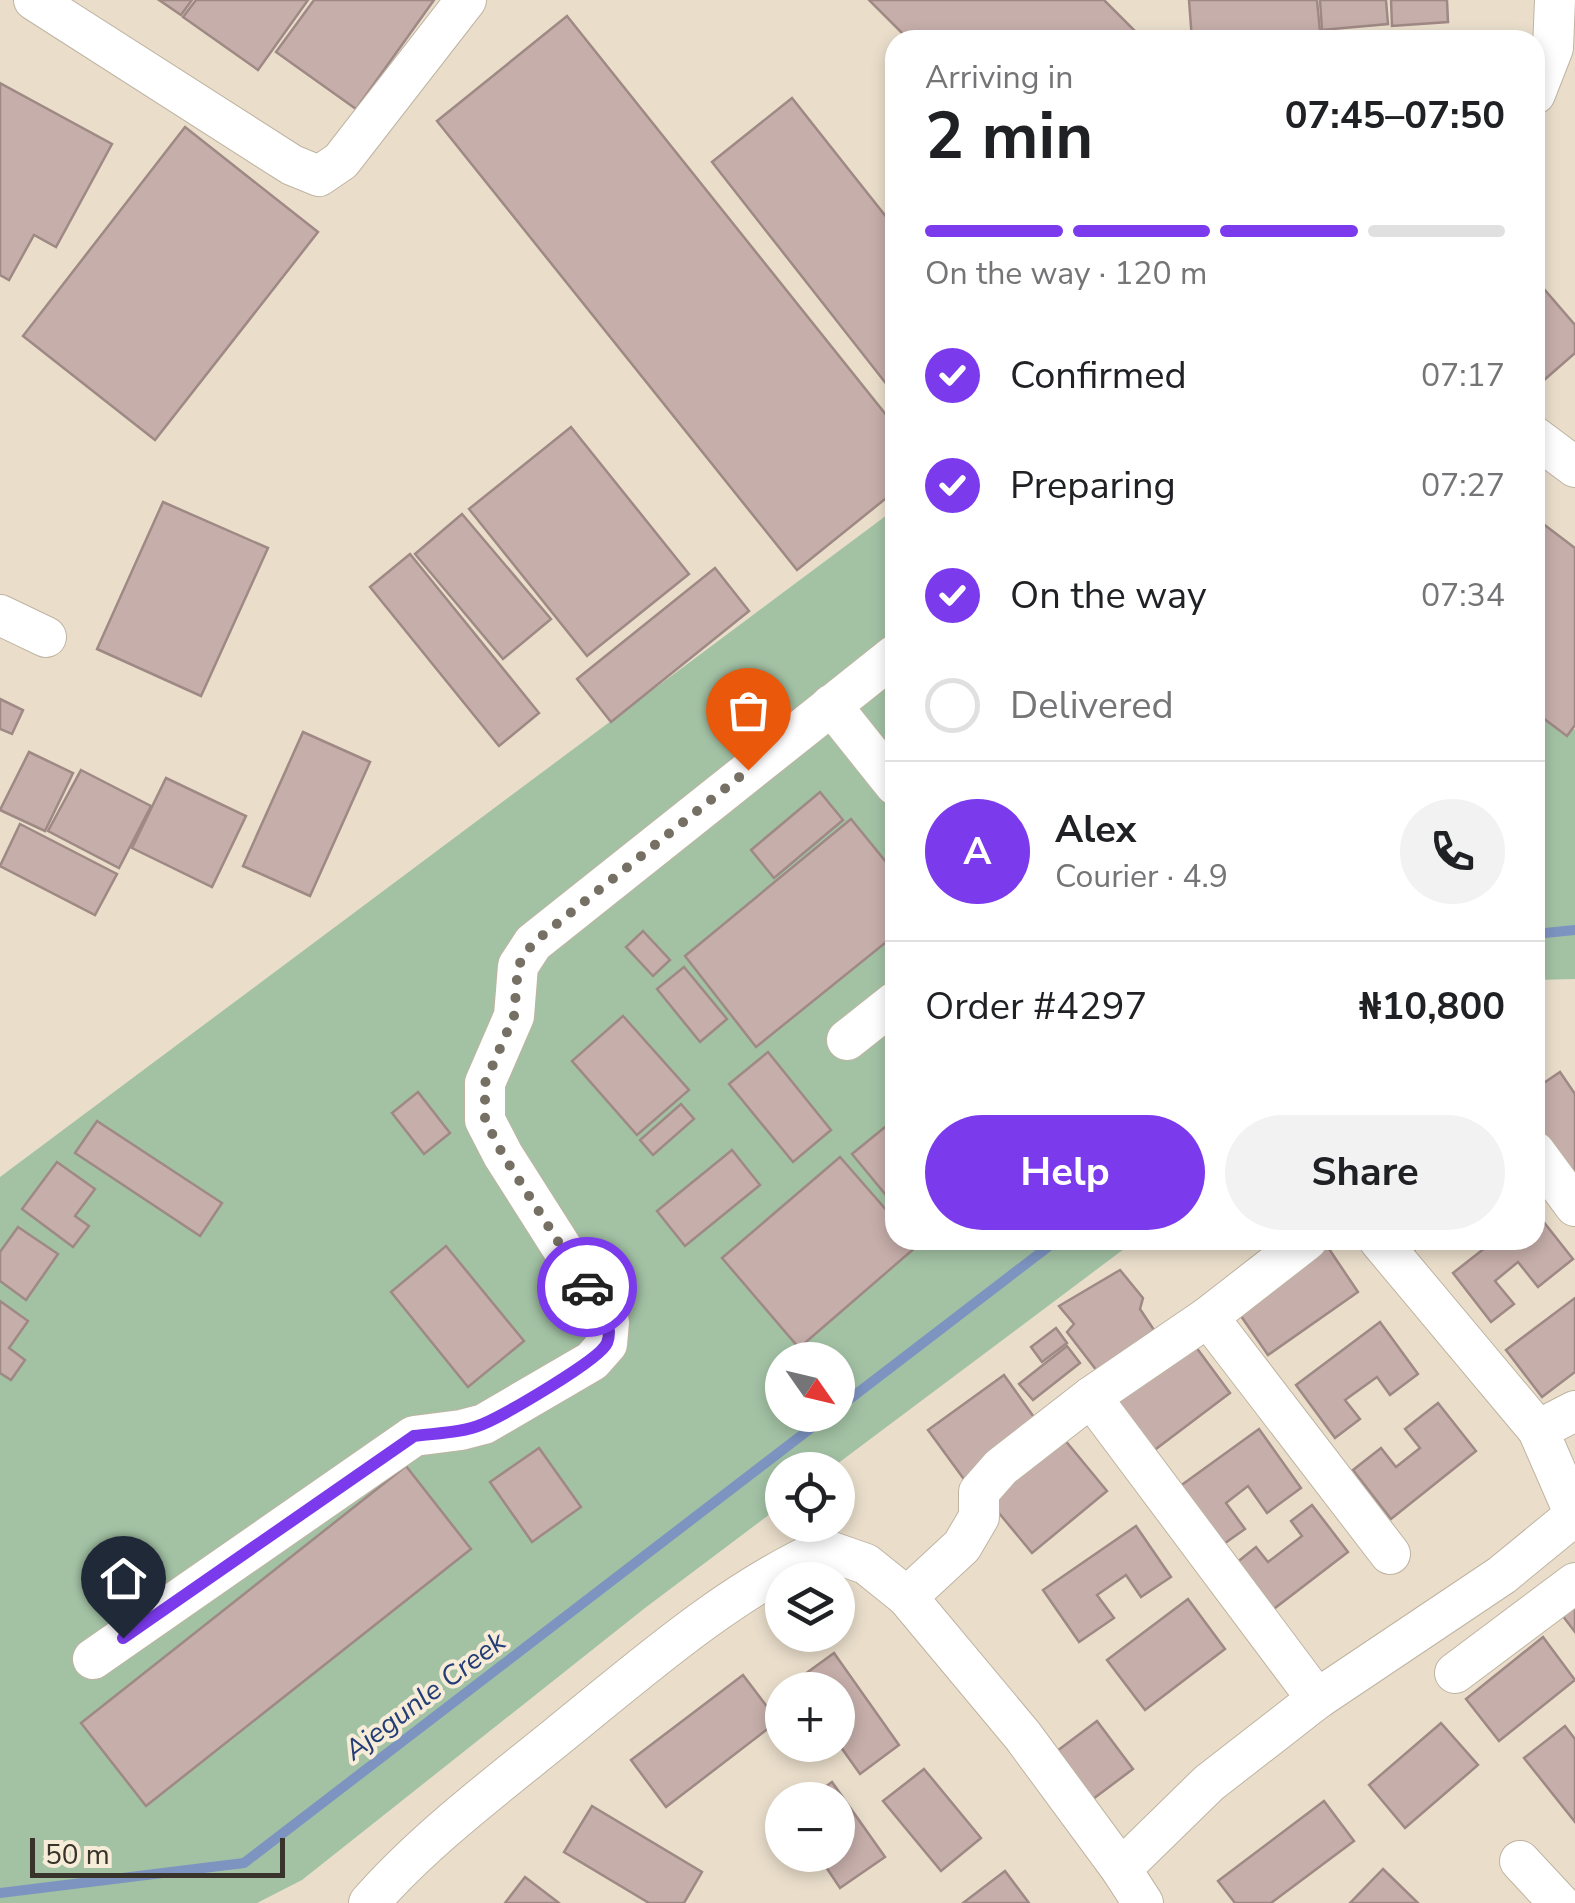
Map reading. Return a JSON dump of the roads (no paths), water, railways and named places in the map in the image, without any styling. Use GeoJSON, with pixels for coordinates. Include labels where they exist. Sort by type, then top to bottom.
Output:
{"type":"FeatureCollection","features":[{"type":"Feature","properties":{"kind":"street"},"geometry":{"type":"LineString","coordinates":[[34,0],[292,165],[319,176],[340,161],[466,0]]}},
{"type":"Feature","properties":{"kind":"street"},"geometry":{"type":"LineString","coordinates":[[1552,75],[1555,0]]}},
{"type":"Feature","properties":{"kind":"street"},"geometry":{"type":"LineString","coordinates":[[1545,444],[1575,466]]}},
{"type":"Feature","properties":{"kind":"street"},"geometry":{"type":"LineString","coordinates":[[0,615],[46,637]]}},
{"type":"Feature","properties":{"kind":"street"},"geometry":{"type":"LineString","coordinates":[[93,1658],[414,1436],[484,1424],[592,1361],[607,1344],[609,1322],[485,1120],[485,1083],[514,1016],[518,966],[533,943],[885,662]]}},
{"type":"Feature","properties":{"kind":"street"},"geometry":{"type":"LineString","coordinates":[[831,705],[885,772]]}},
{"type":"Feature","properties":{"kind":"street"},"geometry":{"type":"LineString","coordinates":[[847,1040],[885,1010]]}},
{"type":"Feature","properties":{"kind":"street"},"geometry":{"type":"LineString","coordinates":[[1545,1166],[1575,1206]]}},
{"type":"Feature","properties":{"kind":"street"},"geometry":{"type":"LineString","coordinates":[[908,1597],[962,1546],[979,1517],[979,1492],[986,1482],[1091,1398],[1208,1318],[1294,1250]]}},
{"type":"Feature","properties":{"kind":"street"},"geometry":{"type":"LineString","coordinates":[[1120,1870],[1209,1783],[1317,1699],[1502,1575],[1575,1515],[1538,1430],[1387,1250]]}},
{"type":"Feature","properties":{"kind":"street"},"geometry":{"type":"LineString","coordinates":[[1208,1318],[1390,1554]]}},
{"type":"Feature","properties":{"kind":"street"},"geometry":{"type":"LineString","coordinates":[[1091,1398],[1317,1699]]}},
{"type":"Feature","properties":{"kind":"street"},"geometry":{"type":"LineString","coordinates":[[1538,1430],[1575,1411]]}},
{"type":"Feature","properties":{"kind":"street"},"geometry":{"type":"LineString","coordinates":[[369,1903],[472,1805],[704,1622],[780,1568],[822,1549],[866,1564],[908,1597],[1023,1736],[1143,1903]]}},
{"type":"Feature","properties":{"kind":"street"},"geometry":{"type":"LineString","coordinates":[[1502,1575],[1538,1612]]}},
{"type":"Feature","properties":{"kind":"street"},"geometry":{"type":"LineString","coordinates":[[1455,1673],[1575,1584]]}},
{"type":"Feature","properties":{"kind":"street"},"geometry":{"type":"LineString","coordinates":[[1520,1861],[1560,1903]]}},
{"type":"Feature","properties":{"kind":"waterway","name":"Ajegunle Creek"},"geometry":{"type":"LineString","coordinates":[[1545,933],[1575,930]]}},
{"type":"Feature","properties":{"kind":"waterway","name":"Ajegunle Creek"},"geometry":{"type":"LineString","coordinates":[[855,1395],[1044,1250]]}},
{"type":"Feature","properties":{"kind":"waterway","name":"Ajegunle Creek"},"geometry":{"type":"LineString","coordinates":[[0,1893],[244,1863],[806,1432]]}}]}
